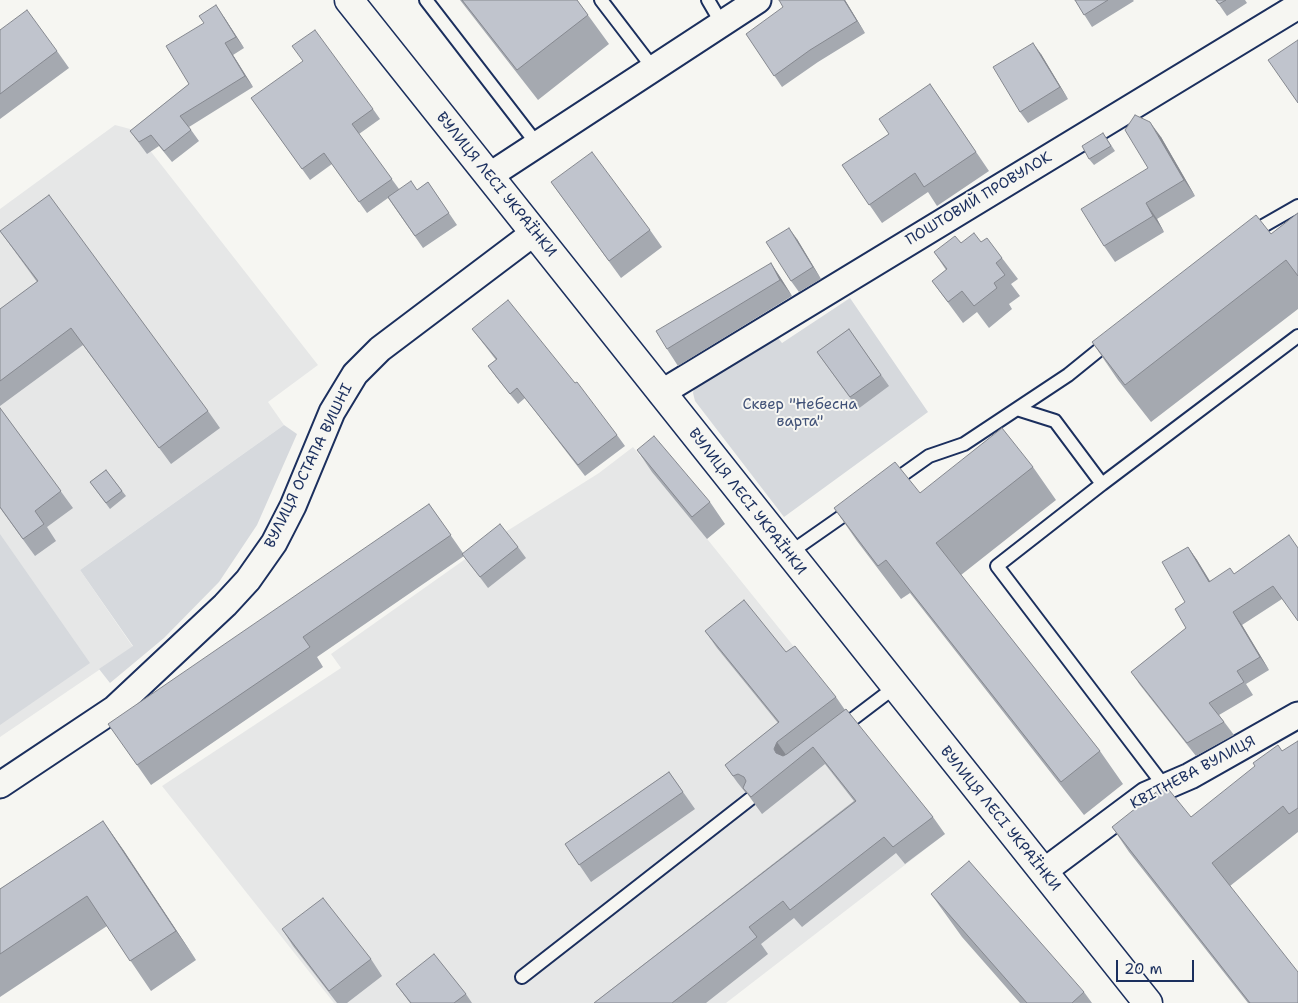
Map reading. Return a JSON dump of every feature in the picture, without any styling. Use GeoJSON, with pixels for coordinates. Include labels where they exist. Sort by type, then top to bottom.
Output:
{"type":"FeatureCollection","features":[{"type":"Feature","properties":{"kind":"street","name":"ВУЛИЦЯ ЛЕСІ УКРАЇНКИ"},"geometry":{"type":"LineString","coordinates":[[349,0],[535,232],[788,554],[1148,1003]]}},
{"type":"Feature","properties":{"kind":"street"},"geometry":{"type":"LineString","coordinates":[[489,176],[758,0]]}},
{"type":"Feature","properties":{"kind":"street","name":"ПОШТОВИЙ ПРОВУЛОК"},"geometry":{"type":"LineString","coordinates":[[661,393],[1298,6]]}},
{"type":"Feature","properties":{"kind":"street","name":"ВУЛИЦЯ ОСТАПА ВИШНІ"},"geometry":{"type":"LineString","coordinates":[[0,784],[114,709],[225,605],[248,580],[274,543],[293,506],[332,412],[355,374],[380,349],[535,232]]}},
{"type":"Feature","properties":{"kind":"street","name":"КВІТНЕВА ВУЛИЦЯ"},"geometry":{"type":"LineString","coordinates":[[1043,872],[1146,794],[1190,776],[1298,715]]}},
{"type":"Feature","properties":{"kind":"lane"},"geometry":{"type":"LineString","coordinates":[[426,0],[537,144]]}},
{"type":"Feature","properties":{"kind":"lane"},"geometry":{"type":"LineString","coordinates":[[601,0],[653,68]]}},
{"type":"Feature","properties":{"kind":"lane"},"geometry":{"type":"LineString","coordinates":[[708,0],[722,24]]}},
{"type":"Feature","properties":{"kind":"lane"},"geometry":{"type":"LineString","coordinates":[[1238,243],[1254,231],[1298,206]]}},
{"type":"Feature","properties":{"kind":"lane"},"geometry":{"type":"LineString","coordinates":[[883,488],[929,456],[964,444],[1068,374],[1122,332]]}},
{"type":"Feature","properties":{"kind":"lane"},"geometry":{"type":"LineString","coordinates":[[1165,787],[997,566],[1298,336]]}},
{"type":"Feature","properties":{"kind":"lane"},"geometry":{"type":"LineString","coordinates":[[1017,409],[1055,421],[1102,484]]}},
{"type":"Feature","properties":{"kind":"lane"},"geometry":{"type":"LineString","coordinates":[[788,554],[868,499]]}},
{"type":"Feature","properties":{"kind":"lane"},"geometry":{"type":"LineString","coordinates":[[830,736],[894,687]]}},
{"type":"Feature","properties":{"kind":"lane"},"geometry":{"type":"LineString","coordinates":[[522,977],[750,799]]}},
{"type":"Feature","properties":{"kind":"shaded area"},"geometry":{"type":"Polygon","coordinates":[[[115,125],[134,130],[318,365],[268,402],[284,425],[80,570],[133,647],[0,737],[0,209],[115,125]]]}},
{"type":"Feature","properties":{"kind":"shaded area"},"geometry":{"type":"Polygon","coordinates":[[[633,447],[945,834],[726,1003],[334,1003],[162,786],[341,668],[331,654],[488,543],[599,473],[633,447]]]}},
{"type":"Feature","properties":{"kind":"green space","name":"Сквер \"Небесна варта\""},"geometry":{"type":"Polygon","coordinates":[[[850,298],[928,412],[784,517],[695,401],[693,393],[695,385],[775,334],[782,343],[850,298]]]}},
{"type":"Feature","properties":{"kind":"green space"},"geometry":{"type":"Polygon","coordinates":[[[284,425],[297,434],[257,525],[219,582],[164,638],[110,683],[99,669],[133,646],[80,570],[284,425]]]}},
{"type":"Feature","properties":{"kind":"green space"},"geometry":{"type":"Polygon","coordinates":[[[0,534],[90,663],[0,725],[0,534]]]}},
{"type":"Feature","properties":{"kind":"building"},"geometry":{"type":"Polygon","coordinates":[[[462,0],[577,0],[588,15],[517,70],[462,0]]]}},
{"type":"Feature","properties":{"kind":"building"},"geometry":{"type":"Polygon","coordinates":[[[779,0],[844,0],[857,21],[810,50],[774,76],[746,34],[783,7],[779,0]]]}},
{"type":"Feature","properties":{"kind":"building"},"geometry":{"type":"Polygon","coordinates":[[[1075,0],[1108,0],[1084,15],[1075,0]]]}},
{"type":"Feature","properties":{"kind":"building"},"geometry":{"type":"Polygon","coordinates":[[[1216,0],[1226,0],[1219,4],[1216,0]]]}},
{"type":"Feature","properties":{"kind":"building"},"geometry":{"type":"Polygon","coordinates":[[[216,5],[236,37],[225,43],[245,76],[180,116],[191,130],[164,151],[151,135],[139,142],[130,131],[189,84],[166,46],[204,23],[199,16],[216,5]]]}},
{"type":"Feature","properties":{"kind":"building"},"geometry":{"type":"Polygon","coordinates":[[[27,10],[57,51],[0,94],[0,30],[27,10]]]}},
{"type":"Feature","properties":{"kind":"building"},"geometry":{"type":"Polygon","coordinates":[[[315,30],[373,109],[352,124],[392,179],[359,202],[324,153],[302,169],[251,98],[303,61],[292,46],[315,30]]]}},
{"type":"Feature","properties":{"kind":"building"},"geometry":{"type":"Polygon","coordinates":[[[1298,40],[1298,103],[1268,60],[1298,40]]]}},
{"type":"Feature","properties":{"kind":"building"},"geometry":{"type":"Polygon","coordinates":[[[1033,43],[1060,87],[1020,112],[993,67],[1033,43]]]}},
{"type":"Feature","properties":{"kind":"building"},"geometry":{"type":"Polygon","coordinates":[[[930,84],[976,152],[924,187],[915,173],[869,205],[842,165],[889,134],[879,119],[930,84]]]}},
{"type":"Feature","properties":{"kind":"building"},"geometry":{"type":"Polygon","coordinates":[[[1135,115],[1150,122],[1184,180],[1146,203],[1153,216],[1104,246],[1081,209],[1148,168],[1125,130],[1135,115]]]}},
{"type":"Feature","properties":{"kind":"building"},"geometry":{"type":"Polygon","coordinates":[[[1103,133],[1111,146],[1089,159],[1082,146],[1103,133]]]}},
{"type":"Feature","properties":{"kind":"building"},"geometry":{"type":"Polygon","coordinates":[[[592,152],[650,230],[609,261],[551,182],[592,152]]]}},
{"type":"Feature","properties":{"kind":"building"},"geometry":{"type":"Polygon","coordinates":[[[411,181],[417,190],[428,182],[449,213],[415,236],[388,197],[411,181]]]}},
{"type":"Feature","properties":{"kind":"building"},"geometry":{"type":"Polygon","coordinates":[[[49,195],[208,411],[159,448],[71,328],[0,381],[0,309],[38,281],[0,231],[49,195]]]}},
{"type":"Feature","properties":{"kind":"building"},"geometry":{"type":"Polygon","coordinates":[[[1298,213],[1298,276],[1286,260],[1125,385],[1092,342],[1256,215],[1271,234],[1298,213]]]}},
{"type":"Feature","properties":{"kind":"building"},"geometry":{"type":"Polygon","coordinates":[[[789,228],[813,267],[791,281],[766,242],[789,228]]]}},
{"type":"Feature","properties":{"kind":"building"},"geometry":{"type":"Polygon","coordinates":[[[974,233],[981,242],[987,238],[1002,258],[996,263],[1005,275],[994,283],[997,288],[974,306],[962,291],[948,302],[932,281],[947,269],[934,252],[955,236],[961,243],[974,233]]]}},
{"type":"Feature","properties":{"kind":"building"},"geometry":{"type":"Polygon","coordinates":[[[771,263],[780,280],[667,349],[656,331],[771,263]]]}},
{"type":"Feature","properties":{"kind":"building"},"geometry":{"type":"Polygon","coordinates":[[[508,300],[575,383],[577,382],[617,435],[578,465],[517,388],[510,394],[488,366],[497,359],[472,329],[508,300]]]}},
{"type":"Feature","properties":{"kind":"building"},"geometry":{"type":"Polygon","coordinates":[[[849,329],[881,375],[850,397],[817,352],[849,329]]]}},
{"type":"Feature","properties":{"kind":"building"},"geometry":{"type":"Polygon","coordinates":[[[0,408],[61,491],[35,511],[44,524],[23,539],[0,507],[0,408]]]}},
{"type":"Feature","properties":{"kind":"building"},"geometry":{"type":"Polygon","coordinates":[[[1002,428],[1033,467],[936,543],[1100,751],[1061,782],[886,560],[878,566],[834,508],[895,462],[920,493],[1002,428]]]}},
{"type":"Feature","properties":{"kind":"building"},"geometry":{"type":"Polygon","coordinates":[[[654,436],[710,502],[692,517],[637,450],[654,436]]]}},
{"type":"Feature","properties":{"kind":"building"},"geometry":{"type":"Polygon","coordinates":[[[106,470],[122,491],[106,503],[90,482],[106,470]]]}},
{"type":"Feature","properties":{"kind":"building"},"geometry":{"type":"Polygon","coordinates":[[[429,504],[451,535],[303,637],[310,647],[137,765],[108,724],[429,504]]]}},
{"type":"Feature","properties":{"kind":"building"},"geometry":{"type":"Polygon","coordinates":[[[500,524],[518,547],[480,577],[462,554],[500,524]]]}},
{"type":"Feature","properties":{"kind":"building"},"geometry":{"type":"Polygon","coordinates":[[[1289,535],[1298,548],[1298,621],[1273,586],[1233,612],[1260,657],[1237,671],[1244,682],[1209,703],[1224,722],[1187,743],[1131,672],[1186,628],[1175,609],[1185,602],[1162,562],[1188,547],[1209,582],[1230,568],[1234,574],[1289,535]]]}},
{"type":"Feature","properties":{"kind":"building"},"geometry":{"type":"Polygon","coordinates":[[[744,600],[786,652],[795,646],[836,697],[777,742],[774,749],[776,753],[783,756],[787,754],[846,709],[933,817],[893,847],[884,837],[790,910],[783,901],[749,927],[757,937],[672,1003],[594,1003],[856,801],[813,747],[751,797],[743,788],[746,781],[744,777],[738,774],[733,776],[725,765],[779,722],[705,631],[744,600]]]}},
{"type":"Feature","properties":{"kind":"building"},"geometry":{"type":"Polygon","coordinates":[[[1298,741],[1298,808],[1289,814],[1283,806],[1212,863],[1298,972],[1298,1003],[1250,1003],[1112,827],[1165,785],[1191,817],[1255,766],[1253,763],[1278,745],[1282,751],[1298,741]]]}},
{"type":"Feature","properties":{"kind":"building"},"geometry":{"type":"Polygon","coordinates":[[[669,772],[683,792],[579,865],[565,844],[669,772]]]}},
{"type":"Feature","properties":{"kind":"building"},"geometry":{"type":"Polygon","coordinates":[[[103,821],[176,931],[130,961],[87,896],[0,954],[0,889],[103,821]]]}},
{"type":"Feature","properties":{"kind":"building"},"geometry":{"type":"Polygon","coordinates":[[[969,861],[1084,992],[1072,1003],[1027,1003],[931,894],[969,861]]]}},
{"type":"Feature","properties":{"kind":"building"},"geometry":{"type":"Polygon","coordinates":[[[323,898],[371,959],[329,991],[282,929],[323,898]]]}},
{"type":"Feature","properties":{"kind":"building"},"geometry":{"type":"Polygon","coordinates":[[[434,954],[466,994],[454,1003],[411,1003],[396,984],[434,954]]]}}]}
